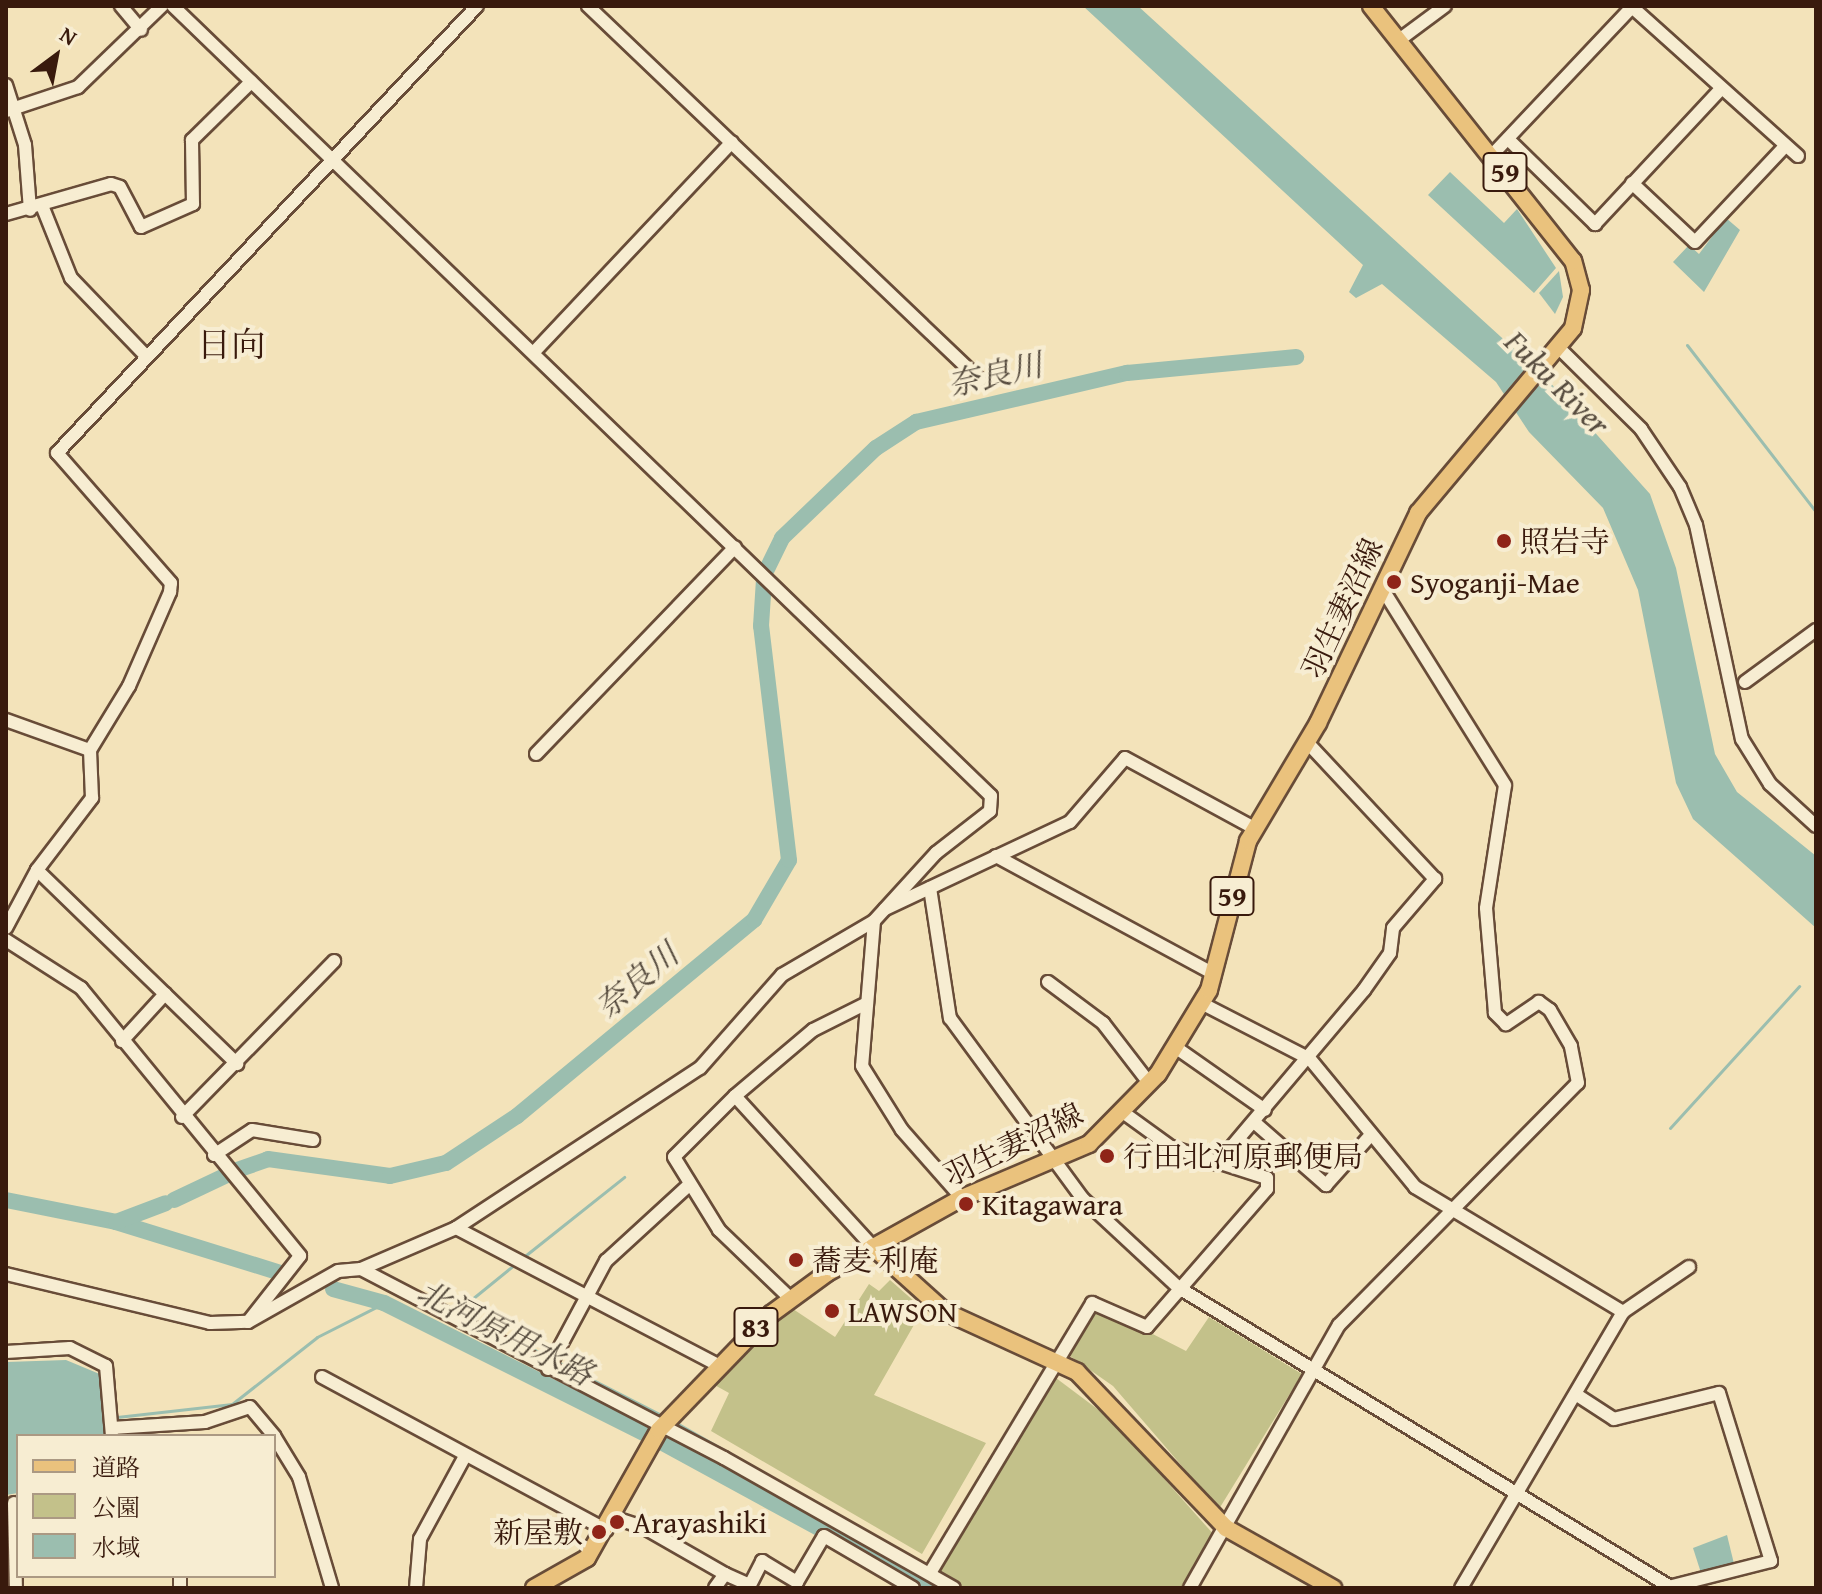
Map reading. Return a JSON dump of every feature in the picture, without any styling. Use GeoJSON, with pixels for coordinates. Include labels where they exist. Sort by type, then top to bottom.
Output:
{"type":"FeatureCollection","features":[{"type":"Feature","properties":{"kind":"main road","name":"59"},"geometry":{"type":"LineString","coordinates":[[1371,6],[1492,155],[1580,279],[1580,308],[1558,351]]}},
{"type":"Feature","properties":{"kind":"main road","name":"羽生妻沼線"},"geometry":{"type":"LineString","coordinates":[[873,1247],[962,1198],[1089,1144],[1124,1113],[1178,1049],[1203,1004],[1214,974],[1254,828],[1307,742],[1428,496],[1558,351]]}},
{"type":"Feature","properties":{"kind":"main road","name":"83"},"geometry":{"type":"LineString","coordinates":[[534,1588],[564,1582],[609,1524],[656,1434],[720,1366],[790,1298],[873,1247]]}},
{"type":"Feature","properties":{"kind":"main road"},"geometry":{"type":"LineString","coordinates":[[873,1247],[944,1311],[1056,1361],[1111,1400],[1226,1528],[1333,1588]]}},
{"type":"Feature","properties":{"kind":"street"},"geometry":{"type":"LineString","coordinates":[[121,6],[141,30]]}},
{"type":"Feature","properties":{"kind":"street"},"geometry":{"type":"LineString","coordinates":[[10,109],[78,87],[141,30],[162,6]]}},
{"type":"Feature","properties":{"kind":"street"},"geometry":{"type":"LineString","coordinates":[[173,6],[774,582],[995,802],[876,916],[867,1003],[862,1066],[904,1133],[962,1198]]}},
{"type":"Feature","properties":{"kind":"street"},"geometry":{"type":"LineString","coordinates":[[6,928],[37,870],[92,798],[90,750],[129,686],[171,583],[57,453],[330,157],[477,6]]}},
{"type":"Feature","properties":{"kind":"street"},"geometry":{"type":"LineString","coordinates":[[588,6],[980,380]]}},
{"type":"Feature","properties":{"kind":"street"},"geometry":{"type":"LineString","coordinates":[[1399,40],[1445,6]]}},
{"type":"Feature","properties":{"kind":"street"},"geometry":{"type":"LineString","coordinates":[[1492,155],[1632,7],[1720,90],[1798,156]]}},
{"type":"Feature","properties":{"kind":"street"},"geometry":{"type":"LineString","coordinates":[[6,214],[36,209],[111,184],[120,187],[141,227],[193,204],[192,140],[251,82]]}},
{"type":"Feature","properties":{"kind":"street"},"geometry":{"type":"LineString","coordinates":[[6,85],[36,209],[71,278],[145,355]]}},
{"type":"Feature","properties":{"kind":"street"},"geometry":{"type":"LineString","coordinates":[[1508,139],[1595,224],[1720,90]]}},
{"type":"Feature","properties":{"kind":"street"},"geometry":{"type":"LineString","coordinates":[[535,351],[732,142]]}},
{"type":"Feature","properties":{"kind":"street"},"geometry":{"type":"LineString","coordinates":[[1632,183],[1695,242],[1785,146]]}},
{"type":"Feature","properties":{"kind":"street"},"geometry":{"type":"LineString","coordinates":[[1558,351],[1641,429],[1680,487],[1696,525],[1742,739],[1770,784],[1816,826]]}},
{"type":"Feature","properties":{"kind":"street"},"geometry":{"type":"LineString","coordinates":[[536,754],[735,547]]}},
{"type":"Feature","properties":{"kind":"street"},"geometry":{"type":"LineString","coordinates":[[1190,1588],[1339,1325],[1576,1089],[1577,1062],[1539,1002],[1506,1024],[1495,1013],[1486,908],[1505,785],[1382,588]]}},
{"type":"Feature","properties":{"kind":"street"},"geometry":{"type":"LineString","coordinates":[[1745,682],[1816,630]]}},
{"type":"Feature","properties":{"kind":"street"},"geometry":{"type":"LineString","coordinates":[[6,720],[90,750]]}},
{"type":"Feature","properties":{"kind":"street"},"geometry":{"type":"LineString","coordinates":[[1217,1164],[1310,1059],[1390,953],[1393,928],[1435,879],[1307,742]]}},
{"type":"Feature","properties":{"kind":"street"},"geometry":{"type":"LineString","coordinates":[[6,1274],[210,1323],[248,1322],[338,1271],[361,1269],[456,1228],[700,1068],[782,975],[876,916],[1070,822],[1125,758],[1254,828]]}},
{"type":"Feature","properties":{"kind":"street"},"geometry":{"type":"LineString","coordinates":[[996,856],[1214,974]]}},
{"type":"Feature","properties":{"kind":"street"},"geometry":{"type":"LineString","coordinates":[[37,870],[237,1064]]}},
{"type":"Feature","properties":{"kind":"street"},"geometry":{"type":"LineString","coordinates":[[930,888],[950,1018],[1049,1159],[1179,1288],[1665,1586],[1724,1578],[1771,1561],[1719,1393],[1614,1419],[1577,1395]]}},
{"type":"Feature","properties":{"kind":"street"},"geometry":{"type":"LineString","coordinates":[[6,940],[81,988],[182,1117],[300,1256],[248,1322]]}},
{"type":"Feature","properties":{"kind":"street"},"geometry":{"type":"LineString","coordinates":[[182,1117],[237,1064],[334,961]]}},
{"type":"Feature","properties":{"kind":"street"},"geometry":{"type":"LineString","coordinates":[[1048,982],[1103,1023],[1150,1084]]}},
{"type":"Feature","properties":{"kind":"street"},"geometry":{"type":"LineString","coordinates":[[122,1041],[165,994]]}},
{"type":"Feature","properties":{"kind":"street"},"geometry":{"type":"LineString","coordinates":[[790,1298],[719,1230],[674,1157],[735,1096],[813,1030],[867,1003]]}},
{"type":"Feature","properties":{"kind":"street"},"geometry":{"type":"LineString","coordinates":[[1203,1004],[1310,1059],[1369,1137],[1415,1187],[1623,1312]]}},
{"type":"Feature","properties":{"kind":"street"},"geometry":{"type":"LineString","coordinates":[[1178,1049],[1265,1110]]}},
{"type":"Feature","properties":{"kind":"street"},"geometry":{"type":"LineString","coordinates":[[735,1096],[873,1247]]}},
{"type":"Feature","properties":{"kind":"street"},"geometry":{"type":"LineString","coordinates":[[930,1573],[1092,1303],[1147,1327],[1267,1189],[1267,1178],[1171,1147],[1124,1113]]}},
{"type":"Feature","properties":{"kind":"street"},"geometry":{"type":"LineString","coordinates":[[1254,1122],[1326,1185],[1369,1137]]}},
{"type":"Feature","properties":{"kind":"street"},"geometry":{"type":"LineString","coordinates":[[216,1158],[252,1130],[313,1140]]}},
{"type":"Feature","properties":{"kind":"street"},"geometry":{"type":"LineString","coordinates":[[548,1369],[606,1261],[690,1184]]}},
{"type":"Feature","properties":{"kind":"street"},"geometry":{"type":"LineString","coordinates":[[456,1228],[720,1366]]}},
{"type":"Feature","properties":{"kind":"street"},"geometry":{"type":"LineString","coordinates":[[1461,1588],[1623,1312],[1689,1267]]}},
{"type":"Feature","properties":{"kind":"street"},"geometry":{"type":"LineString","coordinates":[[361,1269],[548,1369],[656,1434],[954,1588]]}},
{"type":"Feature","properties":{"kind":"street"},"geometry":{"type":"LineString","coordinates":[[6,1352],[70,1348],[106,1366],[112,1432],[173,1430],[250,1407],[272,1434]]}},
{"type":"Feature","properties":{"kind":"street"},"geometry":{"type":"LineString","coordinates":[[322,1377],[465,1456],[609,1524],[750,1585],[762,1561],[797,1582],[824,1536],[913,1588]]}},
{"type":"Feature","properties":{"kind":"street"},"geometry":{"type":"LineString","coordinates":[[276,1439],[299,1477],[332,1588]]}},
{"type":"Feature","properties":{"kind":"street"},"geometry":{"type":"LineString","coordinates":[[416,1588],[420,1539],[465,1456]]}},
{"type":"Feature","properties":{"kind":"street"},"geometry":{"type":"LineString","coordinates":[[13,1502],[16,1588]]}},
{"type":"Feature","properties":{"kind":"street"},"geometry":{"type":"LineString","coordinates":[[715,1588],[725,1574]]}},
{"type":"Feature","properties":{"kind":"green space"},"geometry":{"type":"Polygon","coordinates":[[[890,1280],[923,1309],[874,1395],[986,1443],[922,1554],[711,1431],[729,1393],[711,1383],[787,1305],[835,1337],[869,1284],[879,1291],[890,1280]]]}},
{"type":"Feature","properties":{"kind":"green space"},"geometry":{"type":"Polygon","coordinates":[[[1092,1303],[1186,1351],[1209,1317],[1302,1374],[1219,1509],[1113,1386],[1060,1349],[1084,1305],[1092,1303]]]}},
{"type":"Feature","properties":{"kind":"green space"},"geometry":{"type":"Polygon","coordinates":[[[1056,1378],[1112,1420],[1215,1536],[1187,1588],[965,1588],[938,1572],[1056,1378]]]}},
{"type":"Feature","properties":{"kind":"water"},"geometry":{"type":"Polygon","coordinates":[[[1083,6],[1138,6],[1547,379],[1650,494],[1676,568],[1715,754],[1737,792],[1816,856],[1816,928],[1693,819],[1676,783],[1638,590],[1603,508],[1529,432],[1496,382],[1382,284],[1356,298],[1349,292],[1363,265],[1083,6]]]}},
{"type":"Feature","properties":{"kind":"water"},"geometry":{"type":"Polygon","coordinates":[[[1450,172],[1504,223],[1517,209],[1556,268],[1534,293],[1428,195],[1450,172]]]}},
{"type":"Feature","properties":{"kind":"water"},"geometry":{"type":"Polygon","coordinates":[[[1726,218],[1740,230],[1704,292],[1673,262],[1689,245],[1699,254],[1726,218]]]}},
{"type":"Feature","properties":{"kind":"water"},"geometry":{"type":"Polygon","coordinates":[[[1559,271],[1563,297],[1555,314],[1539,293],[1559,271]]]}},
{"type":"Feature","properties":{"kind":"water"},"geometry":{"type":"Polygon","coordinates":[[[66,1360],[102,1375],[104,1434],[16,1434],[16,1493],[6,1495],[6,1362],[66,1360]]]}},
{"type":"Feature","properties":{"kind":"water"},"geometry":{"type":"Polygon","coordinates":[[[1727,1535],[1736,1572],[1702,1576],[1693,1548],[1727,1535]]]}},
{"type":"Feature","properties":{"kind":"waterway"},"geometry":{"type":"LineString","coordinates":[[1687,345],[1816,512]]}},
{"type":"Feature","properties":{"kind":"waterway","name":"奈良川"},"geometry":{"type":"LineString","coordinates":[[767,569],[782,538],[876,448],[916,422],[1127,373],[1296,357]]}},
{"type":"Feature","properties":{"kind":"waterway","name":"奈良川"},"geometry":{"type":"LineString","coordinates":[[234,1171],[268,1159],[390,1176],[446,1163],[517,1116],[754,920],[789,860],[761,626],[764,579]]}},
{"type":"Feature","properties":{"kind":"waterway"},"geometry":{"type":"LineString","coordinates":[[1670,1128],[1799,986]]}},
{"type":"Feature","properties":{"kind":"waterway","name":"奈良川"},"geometry":{"type":"LineString","coordinates":[[174,1200],[227,1175]]}},
{"type":"Feature","properties":{"kind":"waterway"},"geometry":{"type":"LineString","coordinates":[[521,1259],[624,1177]]}},
{"type":"Feature","properties":{"kind":"waterway","name":"北河原用水路"},"geometry":{"type":"LineString","coordinates":[[6,1200],[116,1222],[284,1274]]}},
{"type":"Feature","properties":{"kind":"waterway","name":"奈良川"},"geometry":{"type":"LineString","coordinates":[[116,1222],[166,1203]]}},
{"type":"Feature","properties":{"kind":"waterway"},"geometry":{"type":"LineString","coordinates":[[456,1312],[515,1264]]}},
{"type":"Feature","properties":{"kind":"waterway","name":"北河原用水路"},"geometry":{"type":"LineString","coordinates":[[333,1289],[384,1303],[648,1435]]}},
{"type":"Feature","properties":{"kind":"waterway"},"geometry":{"type":"LineString","coordinates":[[117,1417],[232,1404],[317,1337],[384,1303]]}},
{"type":"Feature","properties":{"kind":"waterway"},"geometry":{"type":"LineString","coordinates":[[466,1317],[549,1357]]}},
{"type":"Feature","properties":{"kind":"waterway"},"geometry":{"type":"LineString","coordinates":[[556,1361],[663,1416]]}},
{"type":"Feature","properties":{"kind":"waterway"},"geometry":{"type":"LineString","coordinates":[[673,1421],[858,1527]]}},
{"type":"Feature","properties":{"kind":"waterway","name":"北河原用水路"},"geometry":{"type":"LineString","coordinates":[[661,1442],[929,1588]]}},
{"type":"Feature","properties":{"kind":"place","name":"照岩寺"},"geometry":{"type":"Point","coordinates":[1504,541]}},
{"type":"Feature","properties":{"kind":"place","name":"Syoganji-Mae"},"geometry":{"type":"Point","coordinates":[1394,582]}},
{"type":"Feature","properties":{"kind":"place","name":"行田北河原郵便局"},"geometry":{"type":"Point","coordinates":[1107,1156]}},
{"type":"Feature","properties":{"kind":"place","name":"Kitagawara"},"geometry":{"type":"Point","coordinates":[966,1204]}},
{"type":"Feature","properties":{"kind":"place","name":"蕎麦 利庵"},"geometry":{"type":"Point","coordinates":[796,1260]}},
{"type":"Feature","properties":{"kind":"place","name":"LAWSON"},"geometry":{"type":"Point","coordinates":[832,1311]}},
{"type":"Feature","properties":{"kind":"place","name":"Arayashiki"},"geometry":{"type":"Point","coordinates":[617,1522]}},
{"type":"Feature","properties":{"kind":"place","name":"新屋敷"},"geometry":{"type":"Point","coordinates":[599,1532]}},
{"type":"Feature","properties":{"kind":"district","name":"日向"},"geometry":{"type":"Point","coordinates":[231,344]}},
{"type":"Feature","properties":{"kind":"water label","name":"Fuku River"},"geometry":{"type":"Point","coordinates":[1557,383]}}]}
